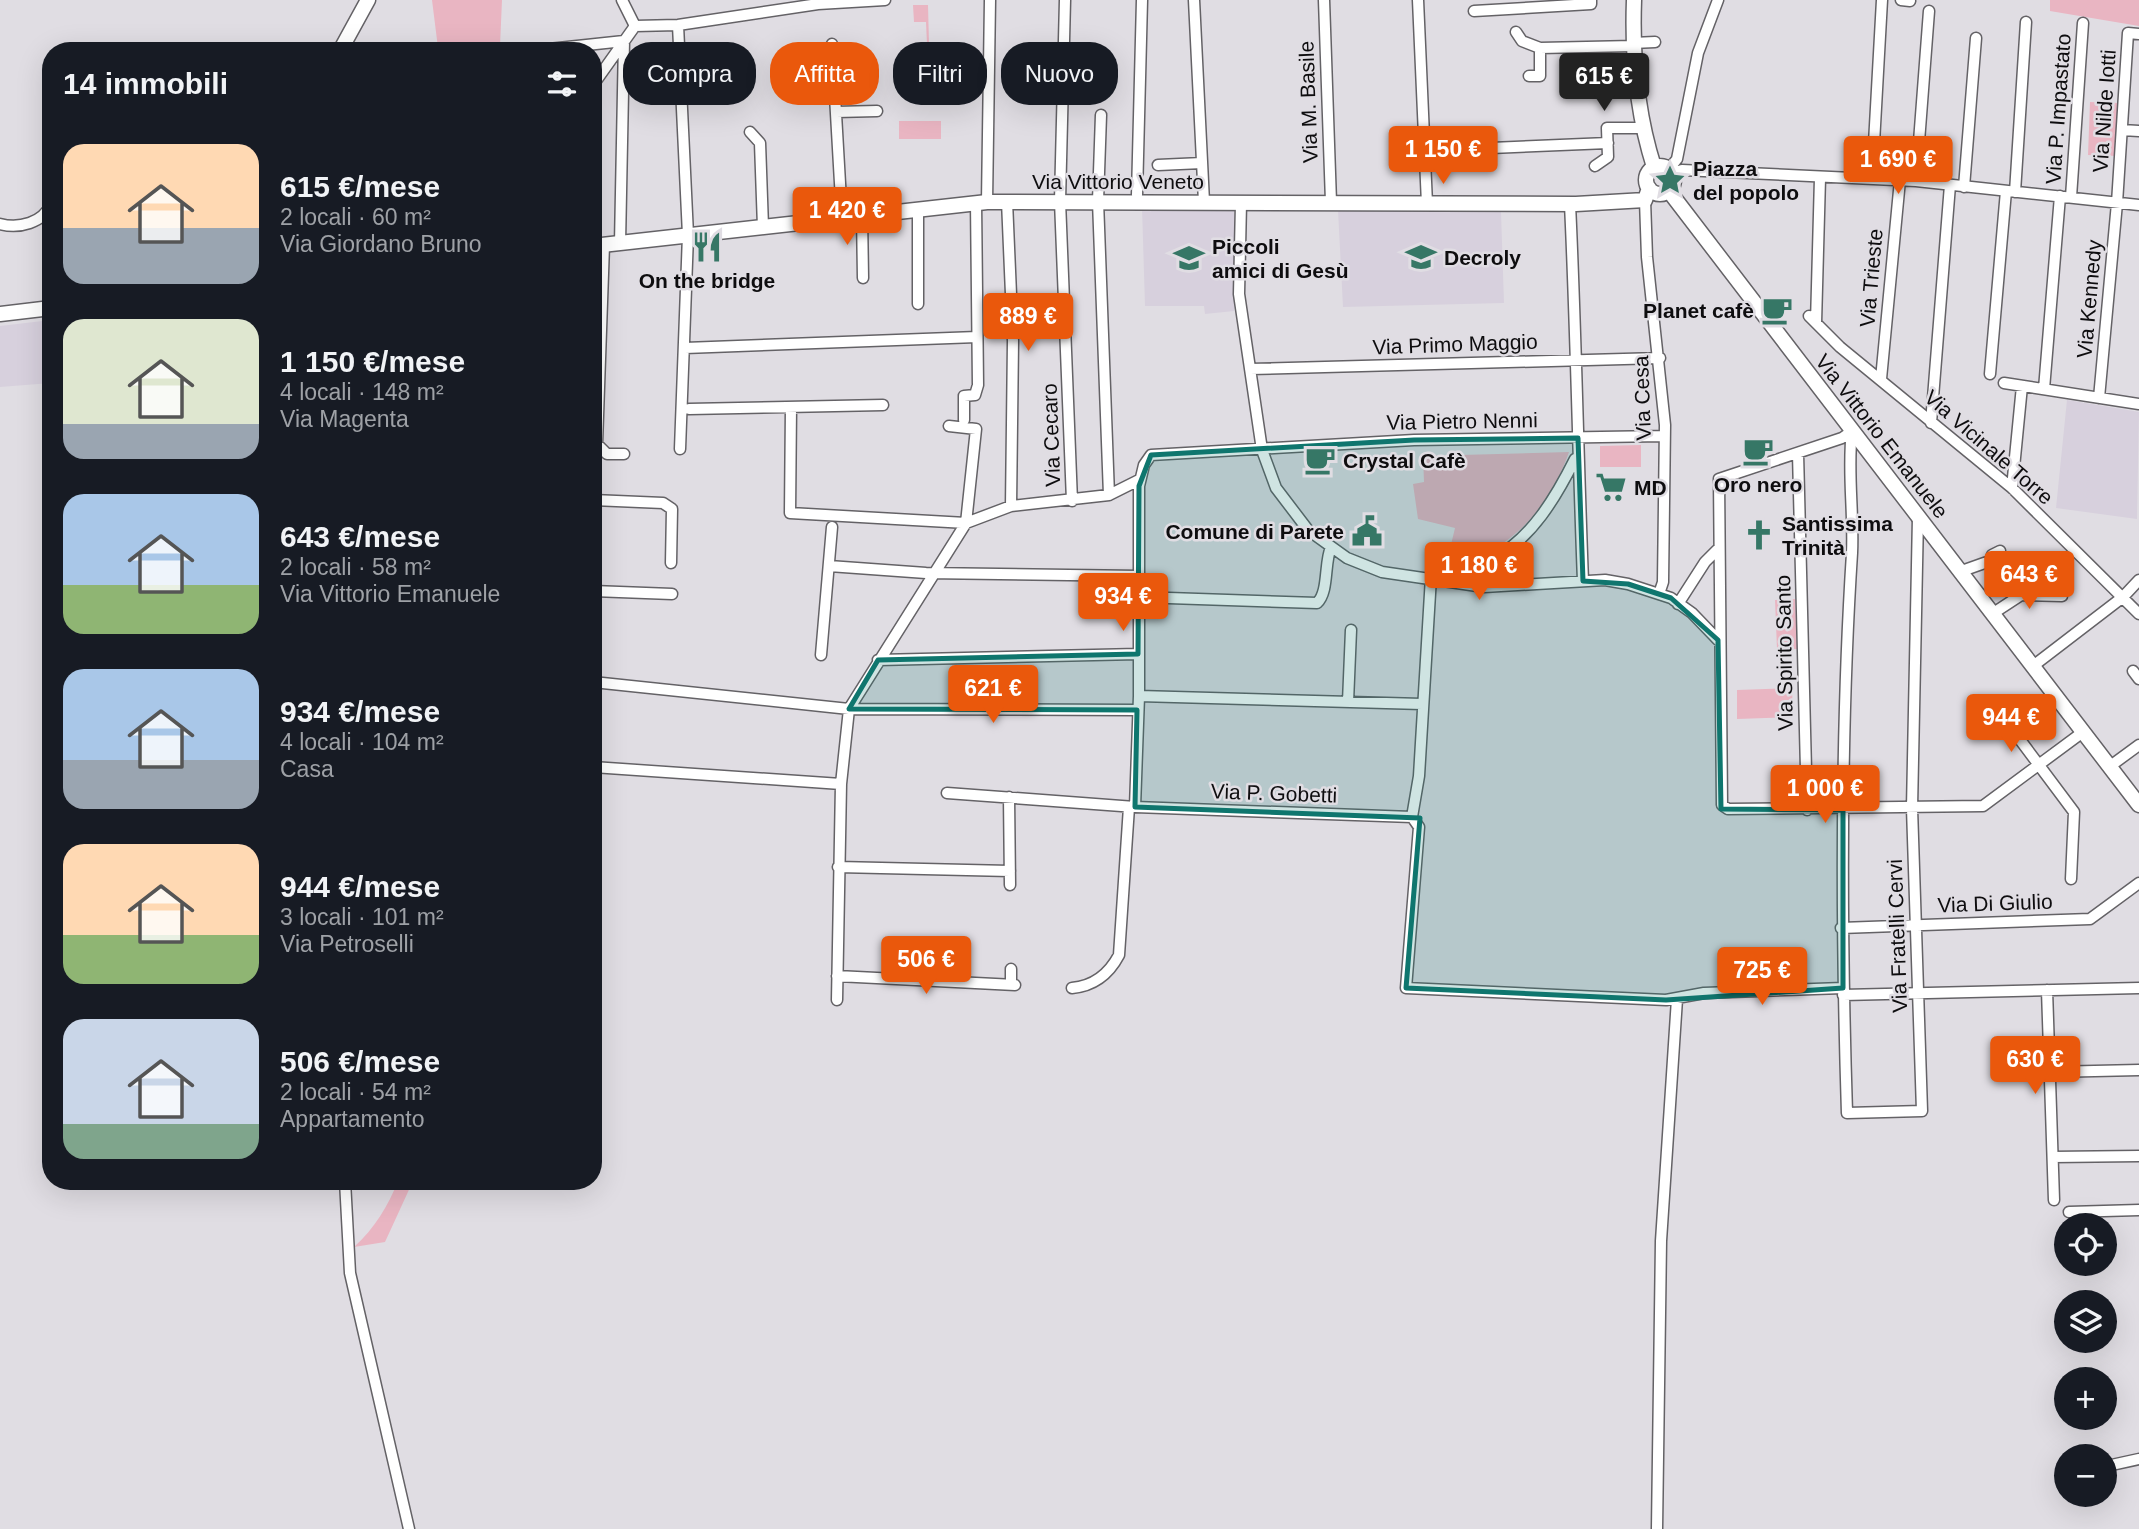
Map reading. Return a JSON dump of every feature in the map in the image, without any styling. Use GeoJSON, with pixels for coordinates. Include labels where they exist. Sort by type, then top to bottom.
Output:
{"type":"FeatureCollection","features":[{"type":"Feature","properties":{"kind":"street"},"geometry":{"type":"LineString","coordinates":[[345,42],[368,0]]}},
{"type":"Feature","properties":{"kind":"street"},"geometry":{"type":"LineString","coordinates":[[622,0],[635,26]]}},
{"type":"Feature","properties":{"kind":"street"},"geometry":{"type":"LineString","coordinates":[[635,26],[678,25],[807,5],[885,0]]}},
{"type":"Feature","properties":{"kind":"street"},"geometry":{"type":"LineString","coordinates":[[964,420],[964,396],[975,395],[978,385],[981,202],[990,0]]}},
{"type":"Feature","properties":{"kind":"street","name":"Via Cecaro"},"geometry":{"type":"LineString","coordinates":[[1065,0],[1060,201],[1072,501]]}},
{"type":"Feature","properties":{"kind":"street"},"geometry":{"type":"LineString","coordinates":[[1137,199],[1142,0]]}},
{"type":"Feature","properties":{"kind":"street"},"geometry":{"type":"LineString","coordinates":[[1194,0],[1204,202]]}},
{"type":"Feature","properties":{"kind":"street","name":"Via M. Basile"},"geometry":{"type":"LineString","coordinates":[[1324,0],[1331,202]]}},
{"type":"Feature","properties":{"kind":"street"},"geometry":{"type":"LineString","coordinates":[[1418,0],[1427,204]]}},
{"type":"Feature","properties":{"kind":"street"},"geometry":{"type":"LineString","coordinates":[[1474,11],[1591,4],[1591,0]]}},
{"type":"Feature","properties":{"kind":"street"},"geometry":{"type":"LineString","coordinates":[[1634,0],[1633,44],[1642,128],[1673,185],[1669,191]]}},
{"type":"Feature","properties":{"kind":"street"},"geometry":{"type":"LineString","coordinates":[[1665,170],[1677,159],[1698,53],[1718,0]]}},
{"type":"Feature","properties":{"kind":"street"},"geometry":{"type":"LineString","coordinates":[[1872,179],[1882,0]]}},
{"type":"Feature","properties":{"kind":"street"},"geometry":{"type":"LineString","coordinates":[[1901,0],[1910,1]]}},
{"type":"Feature","properties":{"kind":"street"},"geometry":{"type":"LineString","coordinates":[[1916,181],[1929,11]]}},
{"type":"Feature","properties":{"kind":"street"},"geometry":{"type":"LineString","coordinates":[[1990,374],[2011,192],[2026,22]]}},
{"type":"Feature","properties":{"kind":"street","name":"Via P. Impastato"},"geometry":{"type":"LineString","coordinates":[[2044,390],[2083,23]]}},
{"type":"Feature","properties":{"kind":"street"},"geometry":{"type":"LineString","coordinates":[[678,25],[688,235],[680,449]]}},
{"type":"Feature","properties":{"kind":"street"},"geometry":{"type":"LineString","coordinates":[[602,72],[635,26]]}},
{"type":"Feature","properties":{"kind":"street"},"geometry":{"type":"LineString","coordinates":[[1516,32],[1522,41],[1540,48],[1655,42]]}},
{"type":"Feature","properties":{"kind":"street","name":"Via Nilde Iotti"},"geometry":{"type":"LineString","coordinates":[[2117,203],[2128,33],[2139,34]]}},
{"type":"Feature","properties":{"kind":"street"},"geometry":{"type":"LineString","coordinates":[[1964,187],[1976,38]]}},
{"type":"Feature","properties":{"kind":"street"},"geometry":{"type":"LineString","coordinates":[[602,43],[624,41]]}},
{"type":"Feature","properties":{"kind":"street"},"geometry":{"type":"LineString","coordinates":[[620,243],[624,41]]}},
{"type":"Feature","properties":{"kind":"street"},"geometry":{"type":"LineString","coordinates":[[1529,76],[1540,76],[1540,48]]}},
{"type":"Feature","properties":{"kind":"street"},"geometry":{"type":"LineString","coordinates":[[836,105],[842,218]]}},
{"type":"Feature","properties":{"kind":"street"},"geometry":{"type":"LineString","coordinates":[[836,112],[877,111]]}},
{"type":"Feature","properties":{"kind":"street"},"geometry":{"type":"LineString","coordinates":[[1101,115],[1098,201],[1109,495]]}},
{"type":"Feature","properties":{"kind":"street"},"geometry":{"type":"LineString","coordinates":[[1595,166],[1608,157],[1607,128],[1642,128]]}},
{"type":"Feature","properties":{"kind":"street"},"geometry":{"type":"LineString","coordinates":[[2122,130],[2139,131]]}},
{"type":"Feature","properties":{"kind":"street"},"geometry":{"type":"LineString","coordinates":[[750,132],[760,143],[763,227]]}},
{"type":"Feature","properties":{"kind":"street"},"geometry":{"type":"LineString","coordinates":[[1491,148],[1608,143]]}},
{"type":"Feature","properties":{"kind":"street"},"geometry":{"type":"LineString","coordinates":[[1158,165],[1202,163]]}},
{"type":"Feature","properties":{"kind":"street"},"geometry":{"type":"LineString","coordinates":[[1647,194],[1647,176],[1665,170],[1682,170],[1916,181],[2139,205]]}},
{"type":"Feature","properties":{"kind":"street","name":"Via Vicinale Torre"},"geometry":{"type":"LineString","coordinates":[[1820,178],[1812,319],[1840,347],[2012,488],[2139,614]]}},
{"type":"Feature","properties":{"kind":"street","name":"Via Trieste"},"geometry":{"type":"LineString","coordinates":[[1881,379],[1900,180]]}},
{"type":"Feature","properties":{"kind":"street"},"geometry":{"type":"LineString","coordinates":[[1931,423],[1950,185]]}},
{"type":"Feature","properties":{"kind":"street","name":"Via Vittorio Veneto"},"geometry":{"type":"LineString","coordinates":[[602,245],[981,202],[1137,199],[1241,203],[1570,204],[1669,191]]}},
{"type":"Feature","properties":{"kind":"street","name":"Via Vittorio Emanuele"},"geometry":{"type":"LineString","coordinates":[[1669,191],[2139,805]]}},
{"type":"Feature","properties":{"kind":"street","name":"Via Cesa"},"geometry":{"type":"LineString","coordinates":[[1647,194],[1647,257],[1660,358],[1663,436],[1663,582],[1659,594]]}},
{"type":"Feature","properties":{"kind":"street"},"geometry":{"type":"LineString","coordinates":[[1007,201],[1013,341],[1011,506]]}},
{"type":"Feature","properties":{"kind":"street"},"geometry":{"type":"LineString","coordinates":[[1241,203],[1239,294],[1262,450],[1267,469],[1288,506],[1308,530],[1347,558],[1382,572],[1484,587],[1583,581],[1628,584],[1659,594],[1678,604],[1692,613],[1718,640]]}},
{"type":"Feature","properties":{"kind":"street","name":"Via Kennedy"},"geometry":{"type":"LineString","coordinates":[[2099,398],[2117,203]]}},
{"type":"Feature","properties":{"kind":"street"},"geometry":{"type":"LineString","coordinates":[[1570,204],[1583,581]]}},
{"type":"Feature","properties":{"kind":"street"},"geometry":{"type":"LineString","coordinates":[[918,210],[918,304]]}},
{"type":"Feature","properties":{"kind":"street"},"geometry":{"type":"LineString","coordinates":[[862,215],[863,278]]}},
{"type":"Feature","properties":{"kind":"street"},"geometry":{"type":"LineString","coordinates":[[0,224],[19,226],[42,216]]}},
{"type":"Feature","properties":{"kind":"street"},"geometry":{"type":"LineString","coordinates":[[0,314],[42,309]]}},
{"type":"Feature","properties":{"kind":"street"},"geometry":{"type":"LineString","coordinates":[[685,348],[977,337]]}},
{"type":"Feature","properties":{"kind":"street","name":"Via Primo Maggio"},"geometry":{"type":"LineString","coordinates":[[1250,369],[1660,358]]}},
{"type":"Feature","properties":{"kind":"street"},"geometry":{"type":"LineString","coordinates":[[2004,383],[2139,404]]}},
{"type":"Feature","properties":{"kind":"street"},"geometry":{"type":"LineString","coordinates":[[2012,488],[2022,386]]}},
{"type":"Feature","properties":{"kind":"street"},"geometry":{"type":"LineString","coordinates":[[689,409],[883,405]]}},
{"type":"Feature","properties":{"kind":"street"},"geometry":{"type":"LineString","coordinates":[[791,407],[790,513],[967,523],[1011,506],[1109,495],[1139,480],[1139,696],[1119,955],[1102,977],[1072,988]]}},
{"type":"Feature","properties":{"kind":"street"},"geometry":{"type":"LineString","coordinates":[[837,1000],[841,784],[849,709],[967,523],[976,429],[949,426]]}},
{"type":"Feature","properties":{"kind":"street"},"geometry":{"type":"LineString","coordinates":[[1843,992],[1841,928],[1843,810],[1844,691],[1854,508],[1850,447],[1852,431],[1798,453],[1719,479],[1717,550],[1722,805],[1728,809],[1807,810],[1843,810],[1983,806],[2084,732]]}},
{"type":"Feature","properties":{"kind":"street","name":"Via Pietro Nenni"},"geometry":{"type":"LineString","coordinates":[[1139,480],[1151,455],[1414,440],[1663,436]]}},
{"type":"Feature","properties":{"kind":"street"},"geometry":{"type":"LineString","coordinates":[[602,449],[607,454],[624,454]]}},
{"type":"Feature","properties":{"kind":"street","name":"Via Spirito Santo"},"geometry":{"type":"LineString","coordinates":[[1798,453],[1807,810]]}},
{"type":"Feature","properties":{"kind":"street"},"geometry":{"type":"LineString","coordinates":[[1437,579],[1494,558],[1541,519],[1577,457]]}},
{"type":"Feature","properties":{"kind":"street"},"geometry":{"type":"LineString","coordinates":[[602,500],[663,503],[672,509],[671,563]]}},
{"type":"Feature","properties":{"kind":"street","name":"Via Fratelli Cervi"},"geometry":{"type":"LineString","coordinates":[[1843,992],[1847,1113],[1922,1111],[1912,808],[1918,517]]}},
{"type":"Feature","properties":{"kind":"street"},"geometry":{"type":"LineString","coordinates":[[821,655],[832,527]]}},
{"type":"Feature","properties":{"kind":"street"},"geometry":{"type":"LineString","coordinates":[[1139,597],[1317,603],[1323,594],[1325,563],[1331,547]]}},
{"type":"Feature","properties":{"kind":"street"},"geometry":{"type":"LineString","coordinates":[[1678,604],[1705,562],[1717,550]]}},
{"type":"Feature","properties":{"kind":"street"},"geometry":{"type":"LineString","coordinates":[[1959,572],[1990,561],[1992,555],[2000,551]]}},
{"type":"Feature","properties":{"kind":"street"},"geometry":{"type":"LineString","coordinates":[[829,566],[933,574],[1139,576]]}},
{"type":"Feature","properties":{"kind":"street"},"geometry":{"type":"LineString","coordinates":[[1437,579],[1422,704],[1419,776],[1412,817],[1419,827],[1406,988],[1677,999],[1704,993],[1918,993],[2139,988]]}},
{"type":"Feature","properties":{"kind":"street"},"geometry":{"type":"LineString","coordinates":[[2033,666],[2123,597],[2139,580]]}},
{"type":"Feature","properties":{"kind":"street"},"geometry":{"type":"LineString","coordinates":[[602,591],[673,594]]}},
{"type":"Feature","properties":{"kind":"street"},"geometry":{"type":"LineString","coordinates":[[1992,614],[2021,595],[2062,596]]}},
{"type":"Feature","properties":{"kind":"street"},"geometry":{"type":"LineString","coordinates":[[1348,702],[1351,629]]}},
{"type":"Feature","properties":{"kind":"street"},"geometry":{"type":"LineString","coordinates":[[878,660],[1138,654]]}},
{"type":"Feature","properties":{"kind":"street"},"geometry":{"type":"LineString","coordinates":[[602,683],[849,709],[1137,710]]}},
{"type":"Feature","properties":{"kind":"street"},"geometry":{"type":"LineString","coordinates":[[1139,696],[1422,704]]}},
{"type":"Feature","properties":{"kind":"street"},"geometry":{"type":"LineString","coordinates":[[2009,725],[2074,812],[2071,878]]}},
{"type":"Feature","properties":{"kind":"street"},"geometry":{"type":"LineString","coordinates":[[2109,767],[2139,745]]}},
{"type":"Feature","properties":{"kind":"street"},"geometry":{"type":"LineString","coordinates":[[602,768],[841,784]]}},
{"type":"Feature","properties":{"kind":"street","name":"Via P. Gobetti"},"geometry":{"type":"LineString","coordinates":[[947,793],[1132,807],[1412,817]]}},
{"type":"Feature","properties":{"kind":"street"},"geometry":{"type":"LineString","coordinates":[[1009,797],[1010,885]]}},
{"type":"Feature","properties":{"kind":"street"},"geometry":{"type":"LineString","coordinates":[[838,867],[1010,872]]}},
{"type":"Feature","properties":{"kind":"street","name":"Via Di Giulio"},"geometry":{"type":"LineString","coordinates":[[1841,928],[2090,919],[2139,883]]}},
{"type":"Feature","properties":{"kind":"street"},"geometry":{"type":"LineString","coordinates":[[837,976],[1013,984],[1011,970]]}},
{"type":"Feature","properties":{"kind":"street"},"geometry":{"type":"LineString","coordinates":[[2047,990],[2054,1200]]}},
{"type":"Feature","properties":{"kind":"street"},"geometry":{"type":"LineString","coordinates":[[1657,1529],[1661,1241],[1677,999]]}},
{"type":"Feature","properties":{"kind":"street"},"geometry":{"type":"LineString","coordinates":[[2050,1072],[2139,1070]]}},
{"type":"Feature","properties":{"kind":"street"},"geometry":{"type":"LineString","coordinates":[[2053,1157],[2139,1156]]}},
{"type":"Feature","properties":{"kind":"street"},"geometry":{"type":"LineString","coordinates":[[345,1190],[350,1273],[409,1529]]}},
{"type":"Feature","properties":{"kind":"street"},"geometry":{"type":"LineString","coordinates":[[2069,1212],[2139,1210]]}},
{"type":"Feature","properties":{"kind":"street"},"geometry":{"type":"LineString","coordinates":[[2117,1464],[2139,1459]]}},
{"type":"Feature","properties":{"kind":"highlighted area"},"geometry":{"type":"Polygon","coordinates":[[[1578,438],[1583,581],[1628,584],[1671,598],[1718,640],[1721,809],[1843,810],[1843,988],[1666,1000],[1406,988],[1420,818],[1135,807],[1137,710],[849,709],[878,660],[1138,654],[1139,486],[1151,455],[1414,440],[1578,438]]]}},
{"type":"Feature","properties":{"kind":"shaded area"},"geometry":{"type":"Polygon","coordinates":[[[432,0],[502,0],[500,42],[437,42],[432,0]]]}},
{"type":"Feature","properties":{"kind":"shaded area"},"geometry":{"type":"Polygon","coordinates":[[[2050,0],[2139,0],[2139,26],[2050,11],[2050,0]]]}},
{"type":"Feature","properties":{"kind":"shaded area"},"geometry":{"type":"Polygon","coordinates":[[[913,5],[928,5],[929,42],[926,22],[914,22],[913,5]]]}},
{"type":"Feature","properties":{"kind":"shaded area"},"geometry":{"type":"Polygon","coordinates":[[[2090,102],[2119,103],[2117,156],[2088,155],[2090,102]]]}},
{"type":"Feature","properties":{"kind":"shaded area"},"geometry":{"type":"Polygon","coordinates":[[[899,121],[941,121],[941,139],[899,139],[899,121]]]}},
{"type":"Feature","properties":{"kind":"shaded area","name":"Piccoli amici di Gesù"},"geometry":{"type":"Polygon","coordinates":[[[1142,207],[1234,209],[1234,311],[1205,314],[1204,306],[1145,306],[1142,207]]]}},
{"type":"Feature","properties":{"kind":"shaded area","name":"Decroly"},"geometry":{"type":"Polygon","coordinates":[[[1338,210],[1501,212],[1504,303],[1343,307],[1338,210]]]}},
{"type":"Feature","properties":{"kind":"shaded area"},"geometry":{"type":"Polygon","coordinates":[[[42,321],[42,384],[0,387],[0,326],[42,321]]]}},
{"type":"Feature","properties":{"kind":"shaded area"},"geometry":{"type":"Polygon","coordinates":[[[2067,400],[2139,412],[2137,519],[2056,508],[2067,400]]]}},
{"type":"Feature","properties":{"kind":"shaded area"},"geometry":{"type":"Polygon","coordinates":[[[1641,445],[1641,467],[1600,467],[1600,446],[1641,445]]]}},
{"type":"Feature","properties":{"kind":"shaded area"},"geometry":{"type":"Polygon","coordinates":[[[1569,452],[1551,491],[1538,510],[1524,526],[1489,551],[1469,558],[1447,561],[1455,528],[1418,519],[1413,484],[1424,482],[1423,456],[1569,452]]]}},
{"type":"Feature","properties":{"kind":"shaded area"},"geometry":{"type":"Polygon","coordinates":[[[1795,599],[1797,649],[1777,649],[1775,600],[1795,599]]]}},
{"type":"Feature","properties":{"kind":"shaded area"},"geometry":{"type":"Polygon","coordinates":[[[1792,688],[1793,717],[1737,719],[1737,690],[1792,688]]]}},
{"type":"Feature","properties":{"kind":"shaded area"},"geometry":{"type":"Polygon","coordinates":[[[394,1190],[409,1190],[385,1242],[354,1247],[380,1216],[394,1190]]]}},
{"type":"Feature","properties":{"kind":"place","name":"Piazza del popolo"},"geometry":{"type":"Point","coordinates":[1670,180]}},
{"type":"Feature","properties":{"kind":"place","name":"On the bridge"},"geometry":{"type":"Point","coordinates":[707,247]}},
{"type":"Feature","properties":{"kind":"place","name":"Decroly"},"geometry":{"type":"Point","coordinates":[1421,257]}},
{"type":"Feature","properties":{"kind":"place","name":"Piccoli amici di Gesù"},"geometry":{"type":"Point","coordinates":[1189,258]}},
{"type":"Feature","properties":{"kind":"place","name":"Planet cafè"},"geometry":{"type":"Point","coordinates":[1777,310]}},
{"type":"Feature","properties":{"kind":"place","name":"Oro nero"},"geometry":{"type":"Point","coordinates":[1758,451]}},
{"type":"Feature","properties":{"kind":"place","name":"Crystal Cafè"},"geometry":{"type":"Point","coordinates":[1320,460]}},
{"type":"Feature","properties":{"kind":"place","name":"MD"},"geometry":{"type":"Point","coordinates":[1611,487]}},
{"type":"Feature","properties":{"kind":"place","name":"Comune di Parete"},"geometry":{"type":"Point","coordinates":[1367,531]}},
{"type":"Feature","properties":{"kind":"place","name":"Santissima Trinità"},"geometry":{"type":"Point","coordinates":[1759,535]}}]}
